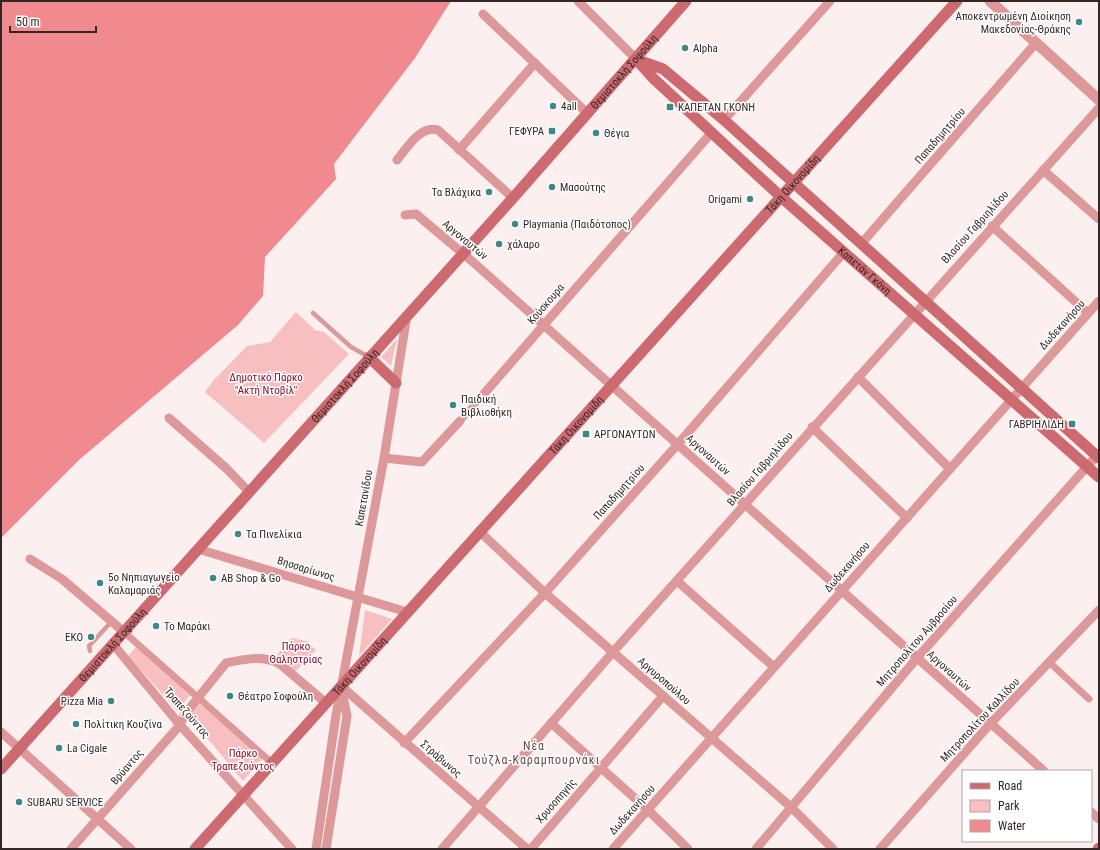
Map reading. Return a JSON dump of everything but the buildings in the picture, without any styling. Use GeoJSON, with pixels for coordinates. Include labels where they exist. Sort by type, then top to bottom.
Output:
{"type":"FeatureCollection","features":[{"type":"Feature","properties":{"kind":"main road","name":"Θεμιστοκλή Σοφούλη"},"geometry":{"type":"LineString","coordinates":[[1,769],[462,253],[513,198],[686,1]]}},
{"type":"Feature","properties":{"kind":"main road","name":"Τάκη Οικονομίδη"},"geometry":{"type":"LineString","coordinates":[[195,849],[792,182],[957,1]]}},
{"type":"Feature","properties":{"kind":"main road","name":"Καπετάν Γκόνη"},"geometry":{"type":"LineString","coordinates":[[636,59],[663,69],[724,120],[1021,388],[1098,455]]}},
{"type":"Feature","properties":{"kind":"main road","name":"Καπετάν Γκόνη"},"geometry":{"type":"LineString","coordinates":[[636,59],[780,196],[1012,399],[1099,478]]}},
{"type":"Feature","properties":{"kind":"main road"},"geometry":{"type":"LineString","coordinates":[[369,357],[396,383]]}},
{"type":"Feature","properties":{"kind":"street","name":"Καπετάν Γκόνη"},"geometry":{"type":"LineString","coordinates":[[578,1],[636,59]]}},
{"type":"Feature","properties":{"kind":"street"},"geometry":{"type":"LineString","coordinates":[[724,120],[830,1]]}},
{"type":"Feature","properties":{"kind":"street"},"geometry":{"type":"LineString","coordinates":[[990,1],[1099,100]]}},
{"type":"Feature","properties":{"kind":"street"},"geometry":{"type":"LineString","coordinates":[[483,14],[587,113]]}},
{"type":"Feature","properties":{"kind":"street","name":"Παπαδημητρίου"},"geometry":{"type":"LineString","coordinates":[[861,244],[1036,43]]}},
{"type":"Feature","properties":{"kind":"street"},"geometry":{"type":"LineString","coordinates":[[459,150],[535,63]]}},
{"type":"Feature","properties":{"kind":"street","name":"Βλασίου Γαβριηλίδου"},"geometry":{"type":"LineString","coordinates":[[442,849],[613,652],[746,505],[812,427],[1099,108]]}},
{"type":"Feature","properties":{"kind":"street"},"geometry":{"type":"LineString","coordinates":[[397,160],[421,133],[432,129],[438,130],[513,198]]}},
{"type":"Feature","properties":{"kind":"street","name":"Κούσκουρα"},"geometry":{"type":"LineString","coordinates":[[384,458],[422,462],[482,396],[712,132]]}},
{"type":"Feature","properties":{"kind":"street"},"geometry":{"type":"LineString","coordinates":[[1043,170],[1099,219]]}},
{"type":"Feature","properties":{"kind":"street","name":"Αργοναυτών"},"geometry":{"type":"LineString","coordinates":[[405,215],[416,214],[544,324],[1043,770]]}},
{"type":"Feature","properties":{"kind":"street"},"geometry":{"type":"LineString","coordinates":[[992,226],[1088,313]]}},
{"type":"Feature","properties":{"kind":"street","name":"Παπαδημητρίου"},"geometry":{"type":"LineString","coordinates":[[404,742],[545,593],[678,444],[844,252]]}},
{"type":"Feature","properties":{"kind":"street","name":"Δωδεκανήσου"},"geometry":{"type":"LineString","coordinates":[[614,849],[1099,301]]}},
{"type":"Feature","properties":{"kind":"street","name":"Καπετανίδου"},"geometry":{"type":"LineString","coordinates":[[316,849],[341,686],[384,458],[407,315]]}},
{"type":"Feature","properties":{"kind":"street"},"geometry":{"type":"LineString","coordinates":[[858,377],[950,469]]}},
{"type":"Feature","properties":{"kind":"street"},"geometry":{"type":"LineString","coordinates":[[169,418],[227,469],[249,492]]}},
{"type":"Feature","properties":{"kind":"street"},"geometry":{"type":"LineString","coordinates":[[812,427],[907,518]]}},
{"type":"Feature","properties":{"kind":"street","name":"Μητροπολίτου Αμβροσίου"},"geometry":{"type":"LineString","coordinates":[[756,849],[917,658],[1098,455]]}},
{"type":"Feature","properties":{"kind":"street","name":"Αργυροπούλου"},"geometry":{"type":"LineString","coordinates":[[480,531],[545,593],[792,808],[833,849]]}},
{"type":"Feature","properties":{"kind":"street","name":"Βησσαρίωνος"},"geometry":{"type":"LineString","coordinates":[[198,549],[407,612]]}},
{"type":"Feature","properties":{"kind":"street"},"geometry":{"type":"LineString","coordinates":[[30,559],[62,579],[112,621],[272,763]]}},
{"type":"Feature","properties":{"kind":"street"},"geometry":{"type":"LineString","coordinates":[[677,581],[774,667]]}},
{"type":"Feature","properties":{"kind":"street","name":"Μητροπολίτου Καλλίδου"},"geometry":{"type":"LineString","coordinates":[[880,849],[990,724],[1050,663],[1095,622],[1099,610]]}},
{"type":"Feature","properties":{"kind":"street","name":"Τραπεζούντος"},"geometry":{"type":"LineString","coordinates":[[113,644],[180,725],[292,849]]}},
{"type":"Feature","properties":{"kind":"street","name":"Βρύαντος"},"geometry":{"type":"LineString","coordinates":[[71,849],[180,725],[185,714],[226,663],[251,659],[266,659],[280,664],[326,703]]}},
{"type":"Feature","properties":{"kind":"street"},"geometry":{"type":"LineString","coordinates":[[1050,663],[1089,699]]}},
{"type":"Feature","properties":{"kind":"street","name":"Καπετανίδου"},"geometry":{"type":"LineString","coordinates":[[326,849],[347,716],[341,686]]}},
{"type":"Feature","properties":{"kind":"street","name":"Στράβωνος"},"geometry":{"type":"LineString","coordinates":[[341,686],[526,849]]}},
{"type":"Feature","properties":{"kind":"street","name":"Χρυσοπηγής"},"geometry":{"type":"LineString","coordinates":[[531,849],[664,696]]}},
{"type":"Feature","properties":{"kind":"street"},"geometry":{"type":"LineString","coordinates":[[551,723],[648,810],[688,849]]}},
{"type":"Feature","properties":{"kind":"street"},"geometry":{"type":"LineString","coordinates":[[1,732],[131,849]]}},
{"type":"Feature","properties":{"kind":"lane"},"geometry":{"type":"LineString","coordinates":[[313,313],[350,347],[369,357]]}},
{"type":"Feature","properties":{"kind":"lane"},"geometry":{"type":"LineString","coordinates":[[90,651],[89,646],[112,621]]}},
{"type":"Feature","properties":{"kind":"green space","name":"Δημοτικό Πάρκο \"Ακτή Ντοβίλ\""},"geometry":{"type":"Polygon","coordinates":[[[296,312],[315,330],[324,332],[349,354],[264,443],[205,392],[213,381],[247,346],[270,342],[296,312]]]}},
{"type":"Feature","properties":{"kind":"green space"},"geometry":{"type":"Polygon","coordinates":[[[397,339],[391,366],[381,357],[397,339]]]}},
{"type":"Feature","properties":{"kind":"green space"},"geometry":{"type":"Polygon","coordinates":[[[365,610],[392,619],[359,656],[365,610]]]}},
{"type":"Feature","properties":{"kind":"green space","name":"Πάρκο Θαληστρίας"},"geometry":{"type":"Polygon","coordinates":[[[291,638],[306,641],[316,650],[295,672],[277,655],[291,638]]]}},
{"type":"Feature","properties":{"kind":"green space"},"geometry":{"type":"Polygon","coordinates":[[[137,646],[190,695],[178,711],[128,656],[137,646]]]}},
{"type":"Feature","properties":{"kind":"green space","name":"Πάρκο Τραπεζούντος"},"geometry":{"type":"Polygon","coordinates":[[[198,703],[263,758],[243,781],[188,715],[198,703]]]}},
{"type":"Feature","properties":{"kind":"water"},"geometry":{"type":"Polygon","coordinates":[[[1,1],[451,1],[415,58],[334,164],[336,179],[265,257],[263,296],[238,325],[79,460],[1,538],[1,1]]]}},
{"type":"Feature","properties":{"kind":"place","name":"Αποκεντρωμένη Διοίκηση Μακεδονίας-Θράκης"},"geometry":{"type":"Point","coordinates":[1079,22]}},
{"type":"Feature","properties":{"kind":"place","name":"Alpha"},"geometry":{"type":"Point","coordinates":[685,48]}},
{"type":"Feature","properties":{"kind":"place","name":"4all"},"geometry":{"type":"Point","coordinates":[553,106]}},
{"type":"Feature","properties":{"kind":"place","name":"ΚΑΠΕΤΑΝ ΓΚΟΝΗ"},"geometry":{"type":"Point","coordinates":[670,107]}},
{"type":"Feature","properties":{"kind":"place","name":"ΓΕΦΥΡΑ"},"geometry":{"type":"Point","coordinates":[552,131]}},
{"type":"Feature","properties":{"kind":"place","name":"Θέγια"},"geometry":{"type":"Point","coordinates":[596,133]}},
{"type":"Feature","properties":{"kind":"place","name":"Μασούτης"},"geometry":{"type":"Point","coordinates":[552,187]}},
{"type":"Feature","properties":{"kind":"place","name":"Τα Βλάχικα"},"geometry":{"type":"Point","coordinates":[489,192]}},
{"type":"Feature","properties":{"kind":"place","name":"Origami"},"geometry":{"type":"Point","coordinates":[750,199]}},
{"type":"Feature","properties":{"kind":"place","name":"Playmania (Παιδότοπος)"},"geometry":{"type":"Point","coordinates":[515,224]}},
{"type":"Feature","properties":{"kind":"place","name":"χάλαρο"},"geometry":{"type":"Point","coordinates":[499,244]}},
{"type":"Feature","properties":{"kind":"place","name":"Παιδική Βιβλιοθήκη"},"geometry":{"type":"Point","coordinates":[453,405]}},
{"type":"Feature","properties":{"kind":"place","name":"ΓΑΒΡΙΗΛΙΔΗ"},"geometry":{"type":"Point","coordinates":[1072,424]}},
{"type":"Feature","properties":{"kind":"place","name":"ΑΡΓΟΝΑΥΤΩΝ"},"geometry":{"type":"Point","coordinates":[586,434]}},
{"type":"Feature","properties":{"kind":"place","name":"Τα Πινελίκια"},"geometry":{"type":"Point","coordinates":[238,534]}},
{"type":"Feature","properties":{"kind":"place","name":"AB Shop & Go"},"geometry":{"type":"Point","coordinates":[213,578]}},
{"type":"Feature","properties":{"kind":"place","name":"5ο Νηπιαγωγείο Καλαμαριάς"},"geometry":{"type":"Point","coordinates":[100,583]}},
{"type":"Feature","properties":{"kind":"place","name":"Το Μαράκι"},"geometry":{"type":"Point","coordinates":[156,626]}},
{"type":"Feature","properties":{"kind":"place","name":"EKO"},"geometry":{"type":"Point","coordinates":[91,637]}},
{"type":"Feature","properties":{"kind":"place","name":"Θέατρο Σοφούλη"},"geometry":{"type":"Point","coordinates":[230,696]}},
{"type":"Feature","properties":{"kind":"place","name":"Pizza Mia"},"geometry":{"type":"Point","coordinates":[111,701]}},
{"type":"Feature","properties":{"kind":"place","name":"Πολίτικη Κουζίνα"},"geometry":{"type":"Point","coordinates":[76,724]}},
{"type":"Feature","properties":{"kind":"place","name":"La Cigale"},"geometry":{"type":"Point","coordinates":[59,748]}},
{"type":"Feature","properties":{"kind":"place","name":"SUBARU SERVICE"},"geometry":{"type":"Point","coordinates":[19,802]}},
{"type":"Feature","properties":{"kind":"district","name":"Νέα Τούζλα-Καραμπουρνάκι"},"geometry":{"type":"Point","coordinates":[534,753]}}]}
